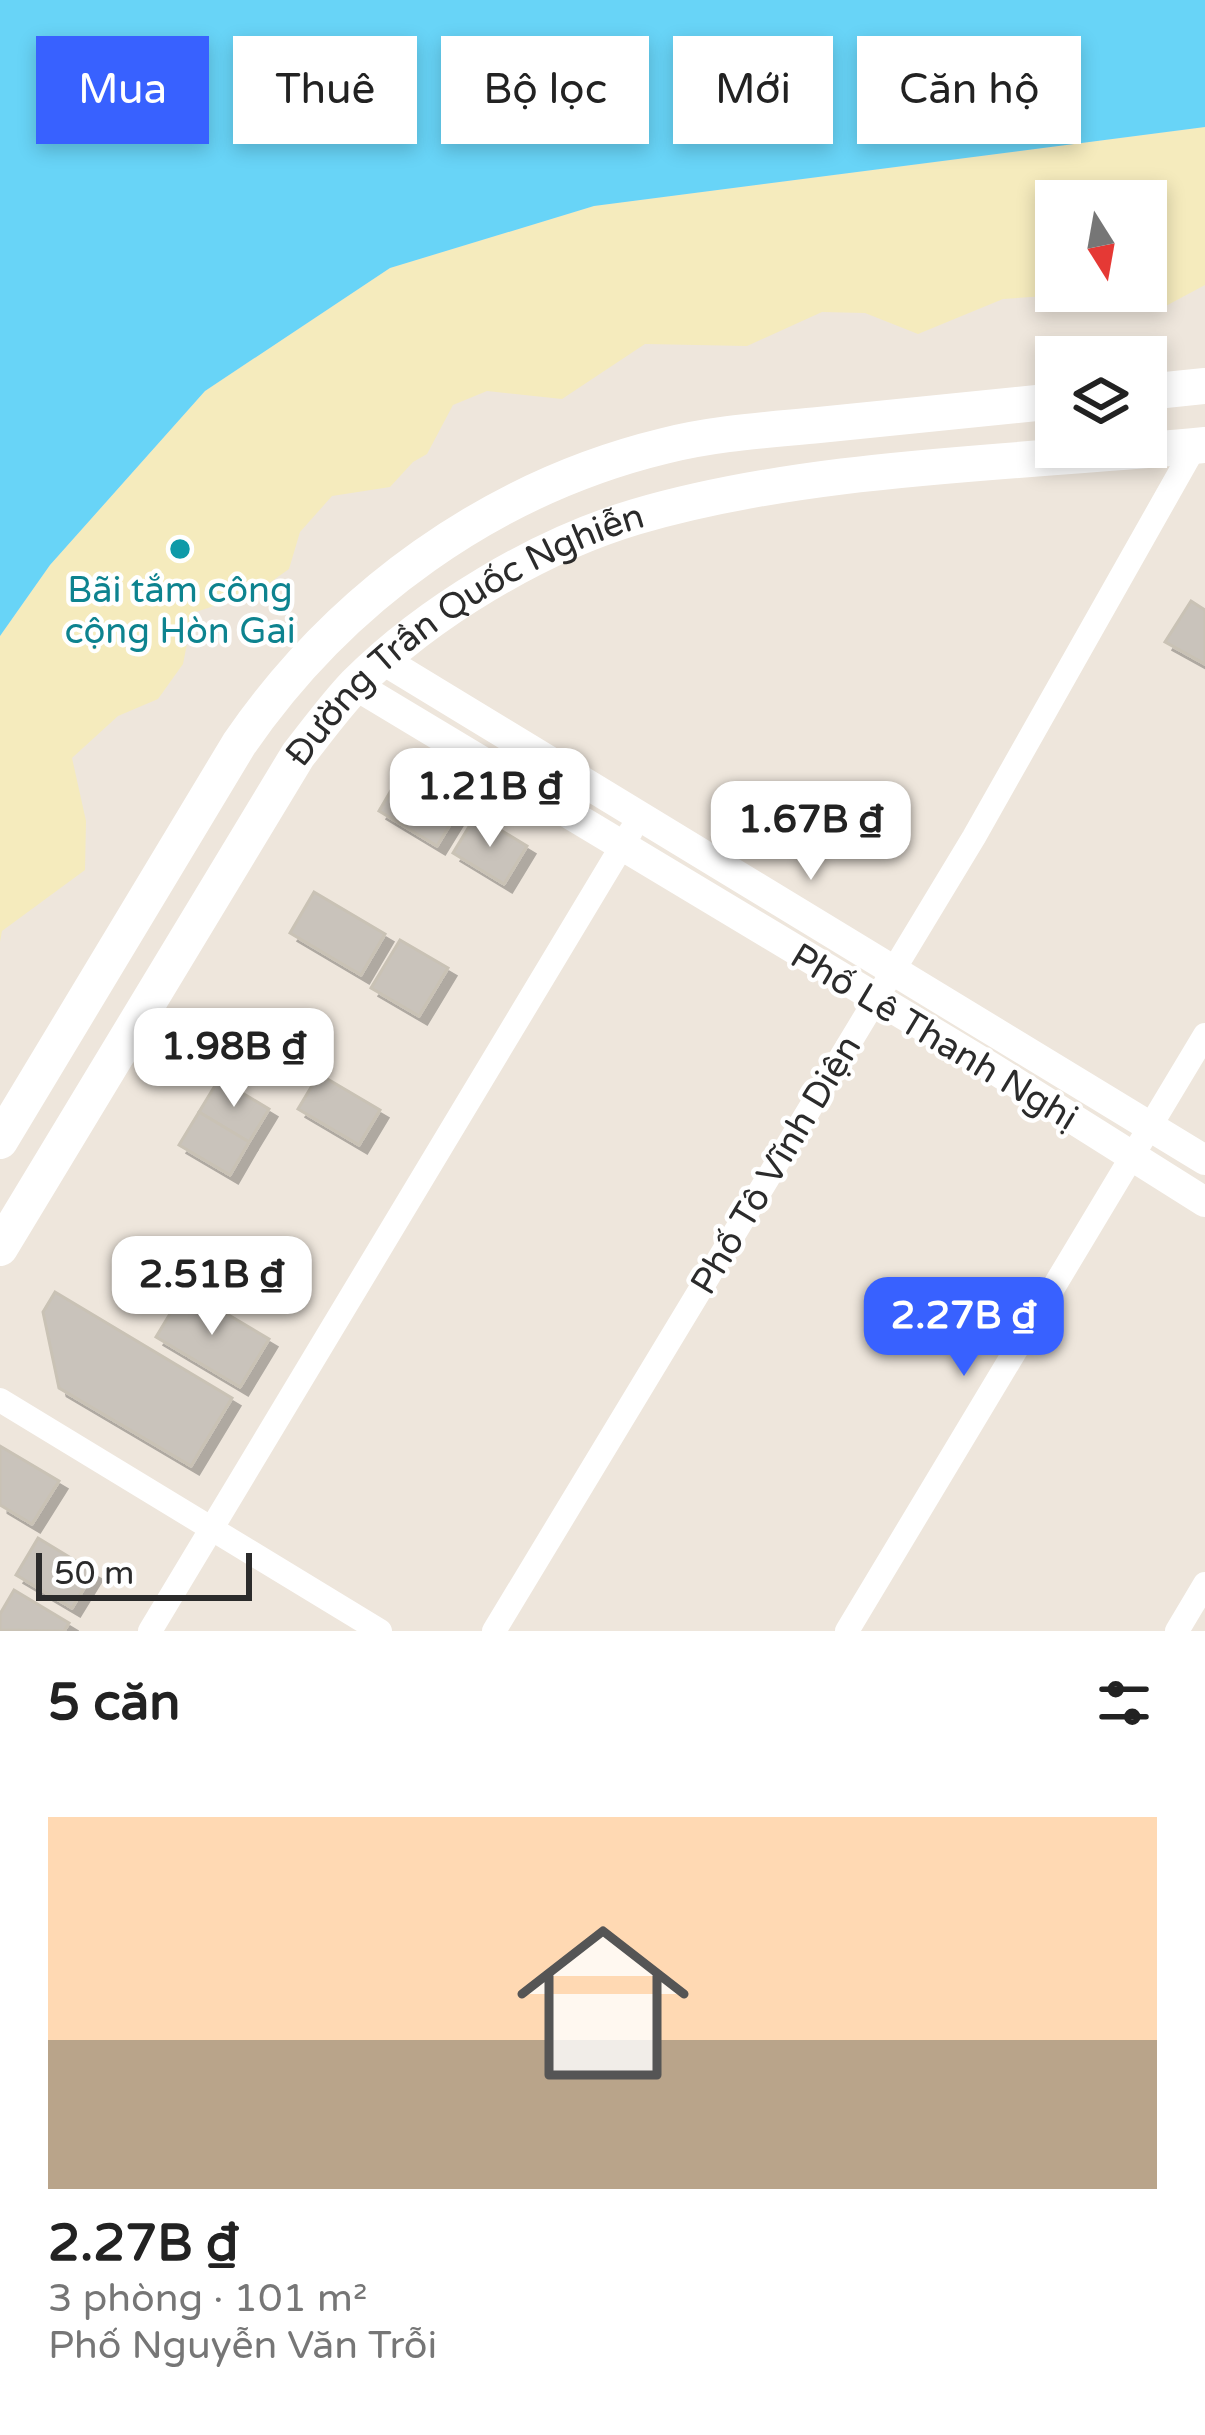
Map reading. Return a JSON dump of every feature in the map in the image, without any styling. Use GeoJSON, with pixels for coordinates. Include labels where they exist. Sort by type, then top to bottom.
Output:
{"type":"FeatureCollection","features":[{"type":"Feature","properties":{"kind":"main road"},"geometry":{"type":"LineString","coordinates":[[1167,390],[1205,386]]}},
{"type":"Feature","properties":{"kind":"main road","name":"Đường Trần Quốc Nghiễn"},"geometry":{"type":"LineString","coordinates":[[0,1141],[271,698],[339,623],[438,546],[547,486],[665,446],[736,434],[1035,403]]}},
{"type":"Feature","properties":{"kind":"main road","name":"Đường Trần Quốc Nghiễn"},"geometry":{"type":"LineString","coordinates":[[0,1248],[298,754],[383,660],[475,592],[578,538],[633,517],[756,490],[1200,446]]}},
{"type":"Feature","properties":{"kind":"street","name":"Phố Tô Vĩnh Diện"},"geometry":{"type":"LineString","coordinates":[[494,1631],[876,1001],[1200,446]]}},
{"type":"Feature","properties":{"kind":"street","name":"Phố Lê Thanh Nghị"},"geometry":{"type":"LineString","coordinates":[[383,660],[1205,1160]]}},
{"type":"Feature","properties":{"kind":"street","name":"Phố Lê Thanh Nghị"},"geometry":{"type":"LineString","coordinates":[[356,685],[1205,1202]]}},
{"type":"Feature","properties":{"kind":"street"},"geometry":{"type":"LineString","coordinates":[[150,1631],[639,818]]}},
{"type":"Feature","properties":{"kind":"street"},"geometry":{"type":"LineString","coordinates":[[847,1631],[1205,1035]]}},
{"type":"Feature","properties":{"kind":"street"},"geometry":{"type":"LineString","coordinates":[[0,1400],[380,1631]]}},
{"type":"Feature","properties":{"kind":"street"},"geometry":{"type":"LineString","coordinates":[[1177,1631],[1205,1584]]}},
{"type":"Feature","properties":{"kind":"sand","name":"Bãi tắm công cộng Hòn Gai"},"geometry":{"type":"Polygon","coordinates":[[[1205,127],[1205,285],[1167,305],[1167,180],[1035,180],[1035,297],[1003,299],[918,334],[865,313],[822,312],[747,346],[645,344],[562,399],[487,391],[453,405],[427,454],[390,487],[332,496],[300,532],[289,569],[258,591],[193,613],[183,664],[158,699],[118,716],[72,758],[86,821],[85,870],[2,931],[0,942],[0,636],[50,565],[205,391],[390,268],[594,206],[1205,127]]]}},
{"type":"Feature","properties":{"kind":"water"},"geometry":{"type":"Polygon","coordinates":[[[0,0],[1205,0],[1205,127],[1081,143],[1081,36],[857,36],[857,144],[1074,144],[594,206],[390,268],[205,391],[50,565],[0,636],[0,0]]]}},
{"type":"Feature","properties":{"kind":"building"},"geometry":{"type":"Polygon","coordinates":[[[1191,601],[1205,610],[1205,664],[1165,642],[1191,601]]]}},
{"type":"Feature","properties":{"kind":"building"},"geometry":{"type":"Polygon","coordinates":[[[400,775],[459,810],[437,846],[379,811],[400,775]]]}},
{"type":"Feature","properties":{"kind":"building"},"geometry":{"type":"Polygon","coordinates":[[[476,815],[527,846],[504,884],[453,853],[476,815]]]}},
{"type":"Feature","properties":{"kind":"building"},"geometry":{"type":"Polygon","coordinates":[[[314,892],[385,934],[361,975],[290,933],[314,892]]]}},
{"type":"Feature","properties":{"kind":"building"},"geometry":{"type":"Polygon","coordinates":[[[400,940],[448,968],[419,1016],[371,988],[400,940]]]}},
{"type":"Feature","properties":{"kind":"building"},"geometry":{"type":"Polygon","coordinates":[[[319,1074],[380,1110],[359,1145],[298,1109],[319,1074]]]}},
{"type":"Feature","properties":{"kind":"building"},"geometry":{"type":"Polygon","coordinates":[[[219,1079],[269,1109],[249,1142],[199,1112],[219,1079]]]}},
{"type":"Feature","properties":{"kind":"building"},"geometry":{"type":"Polygon","coordinates":[[[199,1112],[249,1142],[230,1175],[179,1145],[199,1112]]]}},
{"type":"Feature","properties":{"kind":"building"},"geometry":{"type":"Polygon","coordinates":[[[185,1289],[269,1339],[240,1387],[156,1337],[185,1289]]]}},
{"type":"Feature","properties":{"kind":"building"},"geometry":{"type":"Polygon","coordinates":[[[55,1292],[232,1398],[191,1466],[59,1388],[43,1312],[55,1292]]]}},
{"type":"Feature","properties":{"kind":"building"},"geometry":{"type":"Polygon","coordinates":[[[0,1446],[59,1481],[32,1524],[0,1505],[0,1446]]]}},
{"type":"Feature","properties":{"kind":"building"},"geometry":{"type":"Polygon","coordinates":[[[38,1538],[94,1572],[72,1608],[16,1575],[38,1538]]]}},
{"type":"Feature","properties":{"kind":"building"},"geometry":{"type":"Polygon","coordinates":[[[14,1590],[69,1623],[64,1631],[0,1630],[0,1614],[14,1590]]]}},
{"type":"Feature","properties":{"kind":"place","name":"Bãi tắm công cộng Hòn Gai"},"geometry":{"type":"Point","coordinates":[180,549]}}]}
